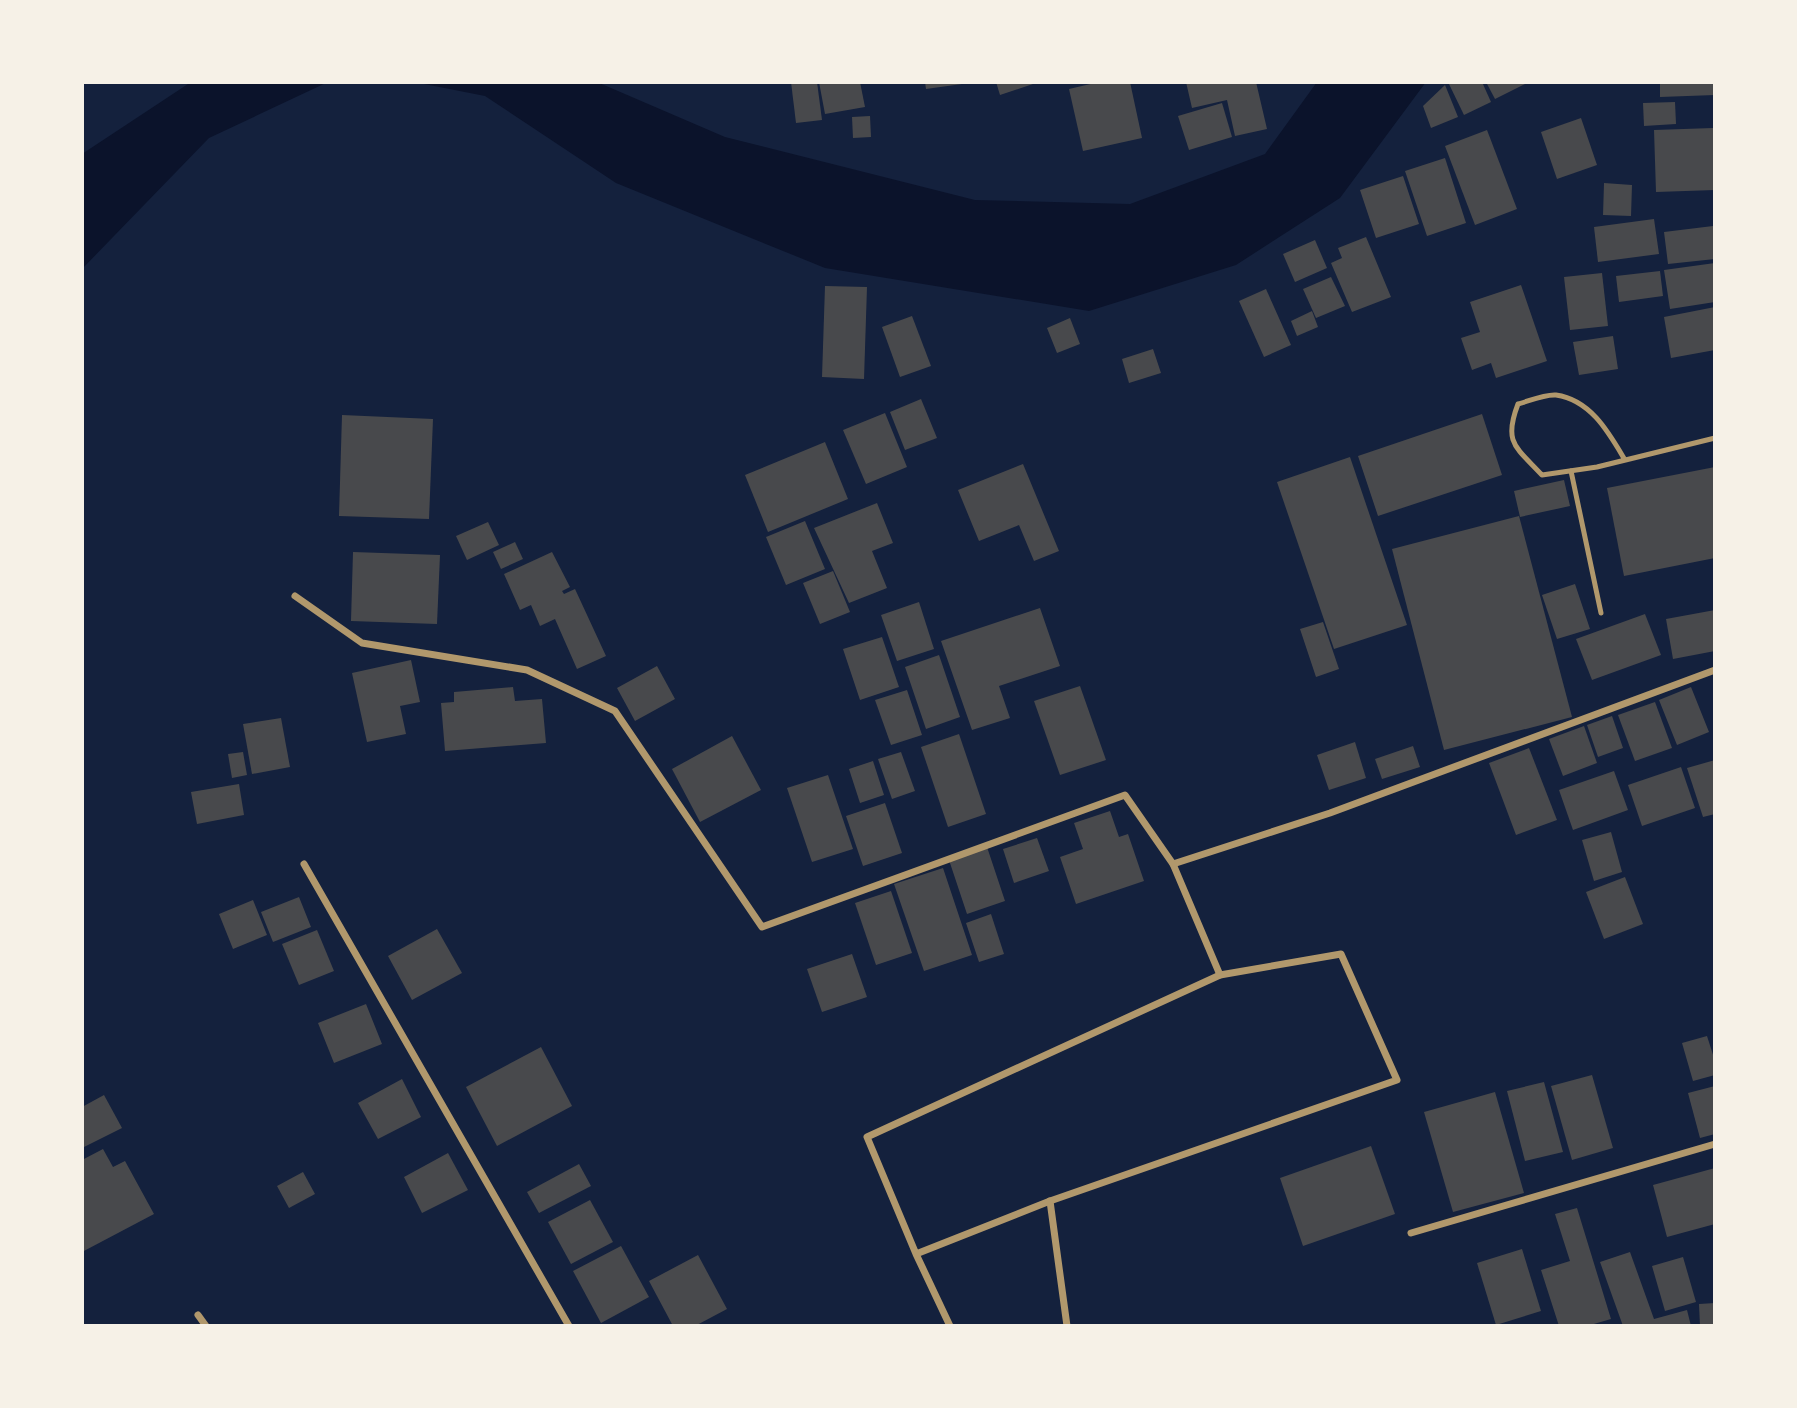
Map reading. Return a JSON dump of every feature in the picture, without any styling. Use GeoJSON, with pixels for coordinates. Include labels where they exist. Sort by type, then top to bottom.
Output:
{"type":"FeatureCollection","features":[{"type":"Feature","properties":{"kind":"street"},"geometry":{"type":"LineString","coordinates":[[295,596],[362,643],[527,670],[615,711],[762,927],[1125,795],[1173,864],[1220,975]]}},
{"type":"Feature","properties":{"kind":"street"},"geometry":{"type":"LineString","coordinates":[[1173,864],[1331,813],[1715,670]]}},
{"type":"Feature","properties":{"kind":"street"},"geometry":{"type":"LineString","coordinates":[[304,864],[569,1326]]}},
{"type":"Feature","properties":{"kind":"street"},"geometry":{"type":"LineString","coordinates":[[916,1254],[1051,1201],[1397,1080],[1341,954],[1220,975],[867,1137],[916,1254],[950,1326]]}},
{"type":"Feature","properties":{"kind":"street"},"geometry":{"type":"LineString","coordinates":[[1411,1233],[1715,1144]]}},
{"type":"Feature","properties":{"kind":"street"},"geometry":{"type":"LineString","coordinates":[[1051,1201],[1066,1326]]}},
{"type":"Feature","properties":{"kind":"street"},"geometry":{"type":"LineString","coordinates":[[198,1315],[206,1326]]}},
{"type":"Feature","properties":{"kind":"lane"},"geometry":{"type":"LineString","coordinates":[[1625,460],[1604,424],[1579,404],[1554,395],[1518,404],[1509,427],[1515,446],[1542,475],[1625,460],[1715,438]]}},
{"type":"Feature","properties":{"kind":"lane"},"geometry":{"type":"LineString","coordinates":[[1571,471],[1601,613]]}},
{"type":"Feature","properties":{"kind":"water"},"geometry":{"type":"Polygon","coordinates":[[[191,82],[328,82],[209,138],[82,269],[82,154],[191,82]]]}},
{"type":"Feature","properties":{"kind":"water"},"geometry":{"type":"Polygon","coordinates":[[[414,82],[597,82],[725,137],[975,200],[1130,204],[1265,154],[1317,82],[1426,82],[1340,198],[1236,265],[1089,311],[825,268],[616,183],[485,96],[414,82]]]}},
{"type":"Feature","properties":{"kind":"building"},"geometry":{"type":"Polygon","coordinates":[[[791,82],[817,82],[822,120],[796,123],[791,82]]]}},
{"type":"Feature","properties":{"kind":"building"},"geometry":{"type":"Polygon","coordinates":[[[819,82],[860,82],[865,107],[825,114],[819,82]]]}},
{"type":"Feature","properties":{"kind":"building"},"geometry":{"type":"Polygon","coordinates":[[[925,82],[962,82],[962,84],[926,89],[925,82]]]}},
{"type":"Feature","properties":{"kind":"building"},"geometry":{"type":"Polygon","coordinates":[[[996,82],[1032,82],[1033,84],[1000,95],[996,82]]]}},
{"type":"Feature","properties":{"kind":"building"},"geometry":{"type":"Polygon","coordinates":[[[1099,82],[1130,82],[1142,138],[1083,151],[1069,89],[1099,82]]]}},
{"type":"Feature","properties":{"kind":"building"},"geometry":{"type":"Polygon","coordinates":[[[1186,82],[1256,82],[1267,129],[1235,136],[1227,100],[1192,108],[1186,82]]]}},
{"type":"Feature","properties":{"kind":"building"},"geometry":{"type":"Polygon","coordinates":[[[1448,82],[1482,82],[1491,102],[1464,115],[1448,82]]]}},
{"type":"Feature","properties":{"kind":"building"},"geometry":{"type":"Polygon","coordinates":[[[1486,82],[1529,82],[1495,99],[1486,82]]]}},
{"type":"Feature","properties":{"kind":"building"},"geometry":{"type":"Polygon","coordinates":[[[1660,82],[1715,82],[1715,95],[1660,97],[1660,82]]]}},
{"type":"Feature","properties":{"kind":"building"},"geometry":{"type":"Polygon","coordinates":[[[1445,85],[1458,117],[1431,128],[1423,106],[1445,85]]]}},
{"type":"Feature","properties":{"kind":"building"},"geometry":{"type":"Polygon","coordinates":[[[1675,102],[1676,124],[1644,126],[1643,103],[1675,102]]]}},
{"type":"Feature","properties":{"kind":"building"},"geometry":{"type":"Polygon","coordinates":[[[1222,103],[1232,137],[1189,150],[1178,116],[1222,103]]]}},
{"type":"Feature","properties":{"kind":"building"},"geometry":{"type":"Polygon","coordinates":[[[870,116],[871,137],[853,138],[852,117],[870,116]]]}},
{"type":"Feature","properties":{"kind":"building"},"geometry":{"type":"Polygon","coordinates":[[[1581,118],[1597,165],[1557,179],[1541,132],[1581,118]]]}},
{"type":"Feature","properties":{"kind":"building"},"geometry":{"type":"Polygon","coordinates":[[[1713,128],[1715,190],[1656,192],[1654,130],[1713,128]]]}},
{"type":"Feature","properties":{"kind":"building"},"geometry":{"type":"Polygon","coordinates":[[[1487,130],[1517,209],[1475,225],[1445,146],[1487,130]]]}},
{"type":"Feature","properties":{"kind":"building"},"geometry":{"type":"Polygon","coordinates":[[[1445,158],[1466,223],[1427,236],[1405,171],[1445,158]]]}},
{"type":"Feature","properties":{"kind":"building"},"geometry":{"type":"Polygon","coordinates":[[[1403,176],[1419,224],[1376,238],[1360,190],[1403,176]]]}},
{"type":"Feature","properties":{"kind":"building"},"geometry":{"type":"Polygon","coordinates":[[[1604,183],[1632,185],[1631,216],[1603,215],[1604,183]]]}},
{"type":"Feature","properties":{"kind":"building"},"geometry":{"type":"Polygon","coordinates":[[[1654,219],[1659,254],[1598,262],[1594,227],[1654,219]]]}},
{"type":"Feature","properties":{"kind":"building"},"geometry":{"type":"Polygon","coordinates":[[[1713,226],[1715,259],[1668,264],[1664,232],[1713,226]]]}},
{"type":"Feature","properties":{"kind":"building"},"geometry":{"type":"Polygon","coordinates":[[[1366,237],[1391,297],[1352,312],[1331,263],[1342,258],[1338,248],[1366,237]]]}},
{"type":"Feature","properties":{"kind":"building"},"geometry":{"type":"Polygon","coordinates":[[[1315,240],[1327,268],[1295,282],[1283,254],[1315,240]]]}},
{"type":"Feature","properties":{"kind":"building"},"geometry":{"type":"Polygon","coordinates":[[[1715,263],[1715,302],[1670,309],[1664,270],[1715,263]]]}},
{"type":"Feature","properties":{"kind":"building"},"geometry":{"type":"Polygon","coordinates":[[[1660,271],[1663,296],[1619,302],[1616,276],[1660,271]]]}},
{"type":"Feature","properties":{"kind":"building"},"geometry":{"type":"Polygon","coordinates":[[[1602,273],[1608,326],[1570,330],[1564,277],[1602,273]]]}},
{"type":"Feature","properties":{"kind":"building"},"geometry":{"type":"Polygon","coordinates":[[[1331,277],[1345,306],[1316,318],[1303,289],[1331,277]]]}},
{"type":"Feature","properties":{"kind":"building"},"geometry":{"type":"Polygon","coordinates":[[[1521,285],[1547,361],[1496,378],[1491,363],[1472,370],[1461,338],[1480,332],[1470,302],[1521,285]]]}},
{"type":"Feature","properties":{"kind":"building"},"geometry":{"type":"Polygon","coordinates":[[[825,286],[867,287],[864,379],[822,377],[825,286]]]}},
{"type":"Feature","properties":{"kind":"building"},"geometry":{"type":"Polygon","coordinates":[[[1266,289],[1291,345],[1264,357],[1239,301],[1266,289]]]}},
{"type":"Feature","properties":{"kind":"building"},"geometry":{"type":"Polygon","coordinates":[[[1715,307],[1715,350],[1671,358],[1664,317],[1715,307]]]}},
{"type":"Feature","properties":{"kind":"building"},"geometry":{"type":"Polygon","coordinates":[[[1312,311],[1318,327],[1297,336],[1291,321],[1312,311]]]}},
{"type":"Feature","properties":{"kind":"building"},"geometry":{"type":"Polygon","coordinates":[[[912,316],[931,366],[900,377],[882,327],[912,316]]]}},
{"type":"Feature","properties":{"kind":"building"},"geometry":{"type":"Polygon","coordinates":[[[1070,318],[1080,344],[1057,353],[1047,328],[1070,318]]]}},
{"type":"Feature","properties":{"kind":"building"},"geometry":{"type":"Polygon","coordinates":[[[1613,336],[1618,369],[1579,375],[1573,342],[1613,336]]]}},
{"type":"Feature","properties":{"kind":"building"},"geometry":{"type":"Polygon","coordinates":[[[1153,349],[1161,373],[1129,383],[1122,359],[1153,349]]]}},
{"type":"Feature","properties":{"kind":"building"},"geometry":{"type":"Polygon","coordinates":[[[921,399],[937,438],[905,450],[890,412],[921,399]]]}},
{"type":"Feature","properties":{"kind":"building"},"geometry":{"type":"Polygon","coordinates":[[[885,413],[907,467],[866,484],[843,430],[885,413]]]}},
{"type":"Feature","properties":{"kind":"building"},"geometry":{"type":"Polygon","coordinates":[[[1482,414],[1502,475],[1378,516],[1358,456],[1482,414]]]}},
{"type":"Feature","properties":{"kind":"building"},"geometry":{"type":"Polygon","coordinates":[[[342,415],[433,419],[429,519],[339,516],[342,415]]]}},
{"type":"Feature","properties":{"kind":"building"},"geometry":{"type":"Polygon","coordinates":[[[825,442],[848,499],[768,532],[745,475],[825,442]]]}},
{"type":"Feature","properties":{"kind":"building"},"geometry":{"type":"Polygon","coordinates":[[[1350,457],[1407,625],[1334,649],[1277,482],[1350,457]]]}},
{"type":"Feature","properties":{"kind":"building"},"geometry":{"type":"Polygon","coordinates":[[[1023,464],[1059,551],[1034,561],[1019,525],[979,541],[958,490],[1023,464]]]}},
{"type":"Feature","properties":{"kind":"building"},"geometry":{"type":"Polygon","coordinates":[[[1715,467],[1715,558],[1624,576],[1607,488],[1715,467]]]}},
{"type":"Feature","properties":{"kind":"building"},"geometry":{"type":"Polygon","coordinates":[[[1564,480],[1570,506],[1520,517],[1514,491],[1564,480]]]}},
{"type":"Feature","properties":{"kind":"building"},"geometry":{"type":"Polygon","coordinates":[[[877,503],[893,543],[872,551],[887,588],[849,603],[814,528],[877,503]]]}},
{"type":"Feature","properties":{"kind":"building"},"geometry":{"type":"Polygon","coordinates":[[[1519,516],[1572,717],[1444,750],[1392,549],[1519,516]]]}},
{"type":"Feature","properties":{"kind":"building"},"geometry":{"type":"Polygon","coordinates":[[[805,521],[825,569],[786,585],[766,537],[805,521]]]}},
{"type":"Feature","properties":{"kind":"building"},"geometry":{"type":"Polygon","coordinates":[[[488,522],[499,545],[467,560],[456,536],[488,522]]]}},
{"type":"Feature","properties":{"kind":"building"},"geometry":{"type":"Polygon","coordinates":[[[515,542],[523,559],[501,569],[493,552],[515,542]]]}},
{"type":"Feature","properties":{"kind":"building"},"geometry":{"type":"Polygon","coordinates":[[[353,552],[440,555],[437,624],[351,621],[353,552]]]}},
{"type":"Feature","properties":{"kind":"building"},"geometry":{"type":"Polygon","coordinates":[[[552,552],[570,587],[562,591],[564,594],[575,589],[606,656],[577,669],[555,619],[540,626],[531,605],[520,610],[504,574],[552,552]]]}},
{"type":"Feature","properties":{"kind":"building"},"geometry":{"type":"Polygon","coordinates":[[[833,571],[850,612],[820,624],[803,583],[833,571]]]}},
{"type":"Feature","properties":{"kind":"building"},"geometry":{"type":"Polygon","coordinates":[[[1575,584],[1590,629],[1557,639],[1542,595],[1575,584]]]}},
{"type":"Feature","properties":{"kind":"building"},"geometry":{"type":"Polygon","coordinates":[[[919,602],[934,649],[897,661],[881,615],[919,602]]]}},
{"type":"Feature","properties":{"kind":"building"},"geometry":{"type":"Polygon","coordinates":[[[1040,608],[1060,666],[999,686],[1010,718],[972,730],[941,641],[1040,608]]]}},
{"type":"Feature","properties":{"kind":"building"},"geometry":{"type":"Polygon","coordinates":[[[1715,610],[1715,651],[1673,659],[1666,619],[1715,610]]]}},
{"type":"Feature","properties":{"kind":"building"},"geometry":{"type":"Polygon","coordinates":[[[1645,614],[1661,655],[1592,680],[1576,639],[1645,614]]]}},
{"type":"Feature","properties":{"kind":"building"},"geometry":{"type":"Polygon","coordinates":[[[1323,622],[1339,669],[1316,677],[1300,629],[1323,622]]]}},
{"type":"Feature","properties":{"kind":"building"},"geometry":{"type":"Polygon","coordinates":[[[882,637],[899,687],[860,700],[843,649],[882,637]]]}},
{"type":"Feature","properties":{"kind":"building"},"geometry":{"type":"Polygon","coordinates":[[[939,655],[960,717],[926,729],[905,667],[939,655]]]}},
{"type":"Feature","properties":{"kind":"building"},"geometry":{"type":"Polygon","coordinates":[[[411,660],[420,702],[400,706],[406,734],[367,742],[352,673],[411,660]]]}},
{"type":"Feature","properties":{"kind":"building"},"geometry":{"type":"Polygon","coordinates":[[[657,666],[675,699],[635,721],[617,688],[657,666]]]}},
{"type":"Feature","properties":{"kind":"building"},"geometry":{"type":"Polygon","coordinates":[[[1080,686],[1106,760],[1060,775],[1034,701],[1080,686]]]}},
{"type":"Feature","properties":{"kind":"building"},"geometry":{"type":"Polygon","coordinates":[[[513,687],[515,701],[542,699],[546,743],[445,751],[441,703],[454,702],[454,692],[513,687]]]}},
{"type":"Feature","properties":{"kind":"building"},"geometry":{"type":"Polygon","coordinates":[[[1691,687],[1709,732],[1677,745],[1659,700],[1691,687]]]}},
{"type":"Feature","properties":{"kind":"building"},"geometry":{"type":"Polygon","coordinates":[[[907,690],[922,735],[891,745],[875,700],[907,690]]]}},
{"type":"Feature","properties":{"kind":"building"},"geometry":{"type":"Polygon","coordinates":[[[1655,702],[1672,748],[1635,761],[1618,715],[1655,702]]]}},
{"type":"Feature","properties":{"kind":"building"},"geometry":{"type":"Polygon","coordinates":[[[1612,716],[1623,748],[1598,757],[1587,725],[1612,716]]]}},
{"type":"Feature","properties":{"kind":"building"},"geometry":{"type":"Polygon","coordinates":[[[281,718],[290,767],[252,774],[243,724],[281,718]]]}},
{"type":"Feature","properties":{"kind":"building"},"geometry":{"type":"Polygon","coordinates":[[[1584,726],[1597,763],[1563,776],[1549,739],[1584,726]]]}},
{"type":"Feature","properties":{"kind":"building"},"geometry":{"type":"Polygon","coordinates":[[[959,734],[986,814],[948,827],[921,747],[959,734]]]}},
{"type":"Feature","properties":{"kind":"building"},"geometry":{"type":"Polygon","coordinates":[[[732,736],[761,790],[700,822],[672,769],[732,736]]]}},
{"type":"Feature","properties":{"kind":"building"},"geometry":{"type":"Polygon","coordinates":[[[1355,742],[1366,778],[1329,790],[1317,755],[1355,742]]]}},
{"type":"Feature","properties":{"kind":"building"},"geometry":{"type":"Polygon","coordinates":[[[1413,746],[1420,767],[1382,779],[1375,759],[1413,746]]]}},
{"type":"Feature","properties":{"kind":"building"},"geometry":{"type":"Polygon","coordinates":[[[1529,748],[1557,820],[1516,835],[1489,763],[1529,748]]]}},
{"type":"Feature","properties":{"kind":"building"},"geometry":{"type":"Polygon","coordinates":[[[243,752],[247,775],[232,778],[228,754],[243,752]]]}},
{"type":"Feature","properties":{"kind":"building"},"geometry":{"type":"Polygon","coordinates":[[[901,752],[915,791],[892,799],[878,759],[901,752]]]}},
{"type":"Feature","properties":{"kind":"building"},"geometry":{"type":"Polygon","coordinates":[[[1715,760],[1715,814],[1703,817],[1687,768],[1715,760]]]}},
{"type":"Feature","properties":{"kind":"building"},"geometry":{"type":"Polygon","coordinates":[[[873,761],[884,795],[860,803],[849,769],[873,761]]]}},
{"type":"Feature","properties":{"kind":"building"},"geometry":{"type":"Polygon","coordinates":[[[1681,767],[1695,808],[1642,826],[1628,785],[1681,767]]]}},
{"type":"Feature","properties":{"kind":"building"},"geometry":{"type":"Polygon","coordinates":[[[1614,771],[1628,810],[1573,830],[1559,790],[1614,771]]]}},
{"type":"Feature","properties":{"kind":"building"},"geometry":{"type":"Polygon","coordinates":[[[828,775],[853,849],[812,862],[787,788],[828,775]]]}},
{"type":"Feature","properties":{"kind":"building"},"geometry":{"type":"Polygon","coordinates":[[[239,784],[244,815],[197,824],[191,792],[239,784]]]}},
{"type":"Feature","properties":{"kind":"building"},"geometry":{"type":"Polygon","coordinates":[[[885,803],[902,853],[863,866],[846,816],[885,803]]]}},
{"type":"Feature","properties":{"kind":"building"},"geometry":{"type":"Polygon","coordinates":[[[1110,811],[1119,837],[1128,834],[1144,881],[1076,904],[1060,857],[1083,849],[1074,823],[1110,811]]]}},
{"type":"Feature","properties":{"kind":"building"},"geometry":{"type":"Polygon","coordinates":[[[1611,832],[1622,872],[1594,881],[1582,840],[1611,832]]]}},
{"type":"Feature","properties":{"kind":"building"},"geometry":{"type":"Polygon","coordinates":[[[1037,838],[1049,871],[1014,883],[1003,849],[1037,838]]]}},
{"type":"Feature","properties":{"kind":"building"},"geometry":{"type":"Polygon","coordinates":[[[987,847],[1005,901],[967,914],[949,860],[987,847]]]}},
{"type":"Feature","properties":{"kind":"building"},"geometry":{"type":"Polygon","coordinates":[[[943,868],[972,955],[924,971],[894,884],[943,868]]]}},
{"type":"Feature","properties":{"kind":"building"},"geometry":{"type":"Polygon","coordinates":[[[1625,877],[1643,924],[1604,939],[1586,892],[1625,877]]]}},
{"type":"Feature","properties":{"kind":"building"},"geometry":{"type":"Polygon","coordinates":[[[891,891],[912,953],[876,965],[855,903],[891,891]]]}},
{"type":"Feature","properties":{"kind":"building"},"geometry":{"type":"Polygon","coordinates":[[[299,897],[311,927],[273,942],[261,912],[299,897]]]}},
{"type":"Feature","properties":{"kind":"building"},"geometry":{"type":"Polygon","coordinates":[[[253,900],[267,935],[233,949],[219,914],[253,900]]]}},
{"type":"Feature","properties":{"kind":"building"},"geometry":{"type":"Polygon","coordinates":[[[991,914],[1004,954],[979,962],[966,923],[991,914]]]}},
{"type":"Feature","properties":{"kind":"building"},"geometry":{"type":"Polygon","coordinates":[[[437,929],[462,973],[412,1000],[388,956],[437,929]]]}},
{"type":"Feature","properties":{"kind":"building"},"geometry":{"type":"Polygon","coordinates":[[[317,930],[334,971],[299,985],[282,944],[317,930]]]}},
{"type":"Feature","properties":{"kind":"building"},"geometry":{"type":"Polygon","coordinates":[[[852,954],[867,997],[822,1012],[807,969],[852,954]]]}},
{"type":"Feature","properties":{"kind":"building"},"geometry":{"type":"Polygon","coordinates":[[[366,1004],[382,1044],[334,1063],[318,1023],[366,1004]]]}},
{"type":"Feature","properties":{"kind":"building"},"geometry":{"type":"Polygon","coordinates":[[[1707,1036],[1715,1061],[1715,1075],[1693,1081],[1682,1043],[1707,1036]]]}},
{"type":"Feature","properties":{"kind":"building"},"geometry":{"type":"Polygon","coordinates":[[[541,1047],[572,1106],[497,1146],[466,1087],[541,1047]]]}},
{"type":"Feature","properties":{"kind":"building"},"geometry":{"type":"Polygon","coordinates":[[[1592,1075],[1613,1148],[1572,1160],[1551,1086],[1592,1075]]]}},
{"type":"Feature","properties":{"kind":"building"},"geometry":{"type":"Polygon","coordinates":[[[402,1079],[421,1117],[378,1139],[358,1103],[402,1079]]]}},
{"type":"Feature","properties":{"kind":"building"},"geometry":{"type":"Polygon","coordinates":[[[1544,1082],[1563,1152],[1525,1161],[1507,1091],[1544,1082]]]}},
{"type":"Feature","properties":{"kind":"building"},"geometry":{"type":"Polygon","coordinates":[[[1715,1086],[1715,1134],[1700,1138],[1688,1093],[1715,1086]]]}},
{"type":"Feature","properties":{"kind":"building"},"geometry":{"type":"Polygon","coordinates":[[[1495,1092],[1524,1193],[1453,1212],[1424,1112],[1495,1092]]]}},
{"type":"Feature","properties":{"kind":"building"},"geometry":{"type":"Polygon","coordinates":[[[104,1095],[122,1128],[82,1148],[82,1107],[104,1095]]]}},
{"type":"Feature","properties":{"kind":"building"},"geometry":{"type":"Polygon","coordinates":[[[1371,1146],[1395,1214],[1303,1246],[1280,1178],[1371,1146]]]}},
{"type":"Feature","properties":{"kind":"building"},"geometry":{"type":"Polygon","coordinates":[[[103,1149],[113,1167],[125,1161],[154,1214],[82,1252],[82,1160],[103,1149]]]}},
{"type":"Feature","properties":{"kind":"building"},"geometry":{"type":"Polygon","coordinates":[[[448,1153],[468,1190],[422,1213],[404,1177],[448,1153]]]}},
{"type":"Feature","properties":{"kind":"building"},"geometry":{"type":"Polygon","coordinates":[[[579,1164],[591,1186],[539,1213],[527,1192],[579,1164]]]}},
{"type":"Feature","properties":{"kind":"building"},"geometry":{"type":"Polygon","coordinates":[[[1715,1168],[1715,1224],[1667,1237],[1653,1185],[1715,1168]]]}},
{"type":"Feature","properties":{"kind":"building"},"geometry":{"type":"Polygon","coordinates":[[[303,1172],[315,1194],[289,1208],[277,1186],[303,1172]]]}},
{"type":"Feature","properties":{"kind":"building"},"geometry":{"type":"Polygon","coordinates":[[[590,1200],[613,1242],[571,1264],[548,1222],[590,1200]]]}},
{"type":"Feature","properties":{"kind":"building"},"geometry":{"type":"Polygon","coordinates":[[[1577,1208],[1611,1319],[1587,1326],[1559,1326],[1541,1270],[1570,1261],[1555,1214],[1577,1208]]]}},
{"type":"Feature","properties":{"kind":"building"},"geometry":{"type":"Polygon","coordinates":[[[621,1246],[649,1297],[601,1323],[573,1271],[621,1246]]]}},
{"type":"Feature","properties":{"kind":"building"},"geometry":{"type":"Polygon","coordinates":[[[1522,1249],[1541,1311],[1496,1325],[1477,1263],[1522,1249]]]}},
{"type":"Feature","properties":{"kind":"building"},"geometry":{"type":"Polygon","coordinates":[[[1630,1252],[1654,1319],[1687,1310],[1691,1326],[1623,1326],[1600,1262],[1630,1252]]]}},
{"type":"Feature","properties":{"kind":"building"},"geometry":{"type":"Polygon","coordinates":[[[698,1255],[727,1309],[695,1326],[673,1326],[649,1281],[698,1255]]]}},
{"type":"Feature","properties":{"kind":"building"},"geometry":{"type":"Polygon","coordinates":[[[1683,1257],[1696,1302],[1665,1311],[1652,1266],[1683,1257]]]}},
{"type":"Feature","properties":{"kind":"building"},"geometry":{"type":"Polygon","coordinates":[[[1715,1303],[1715,1326],[1700,1326],[1699,1304],[1715,1303]]]}}]}
